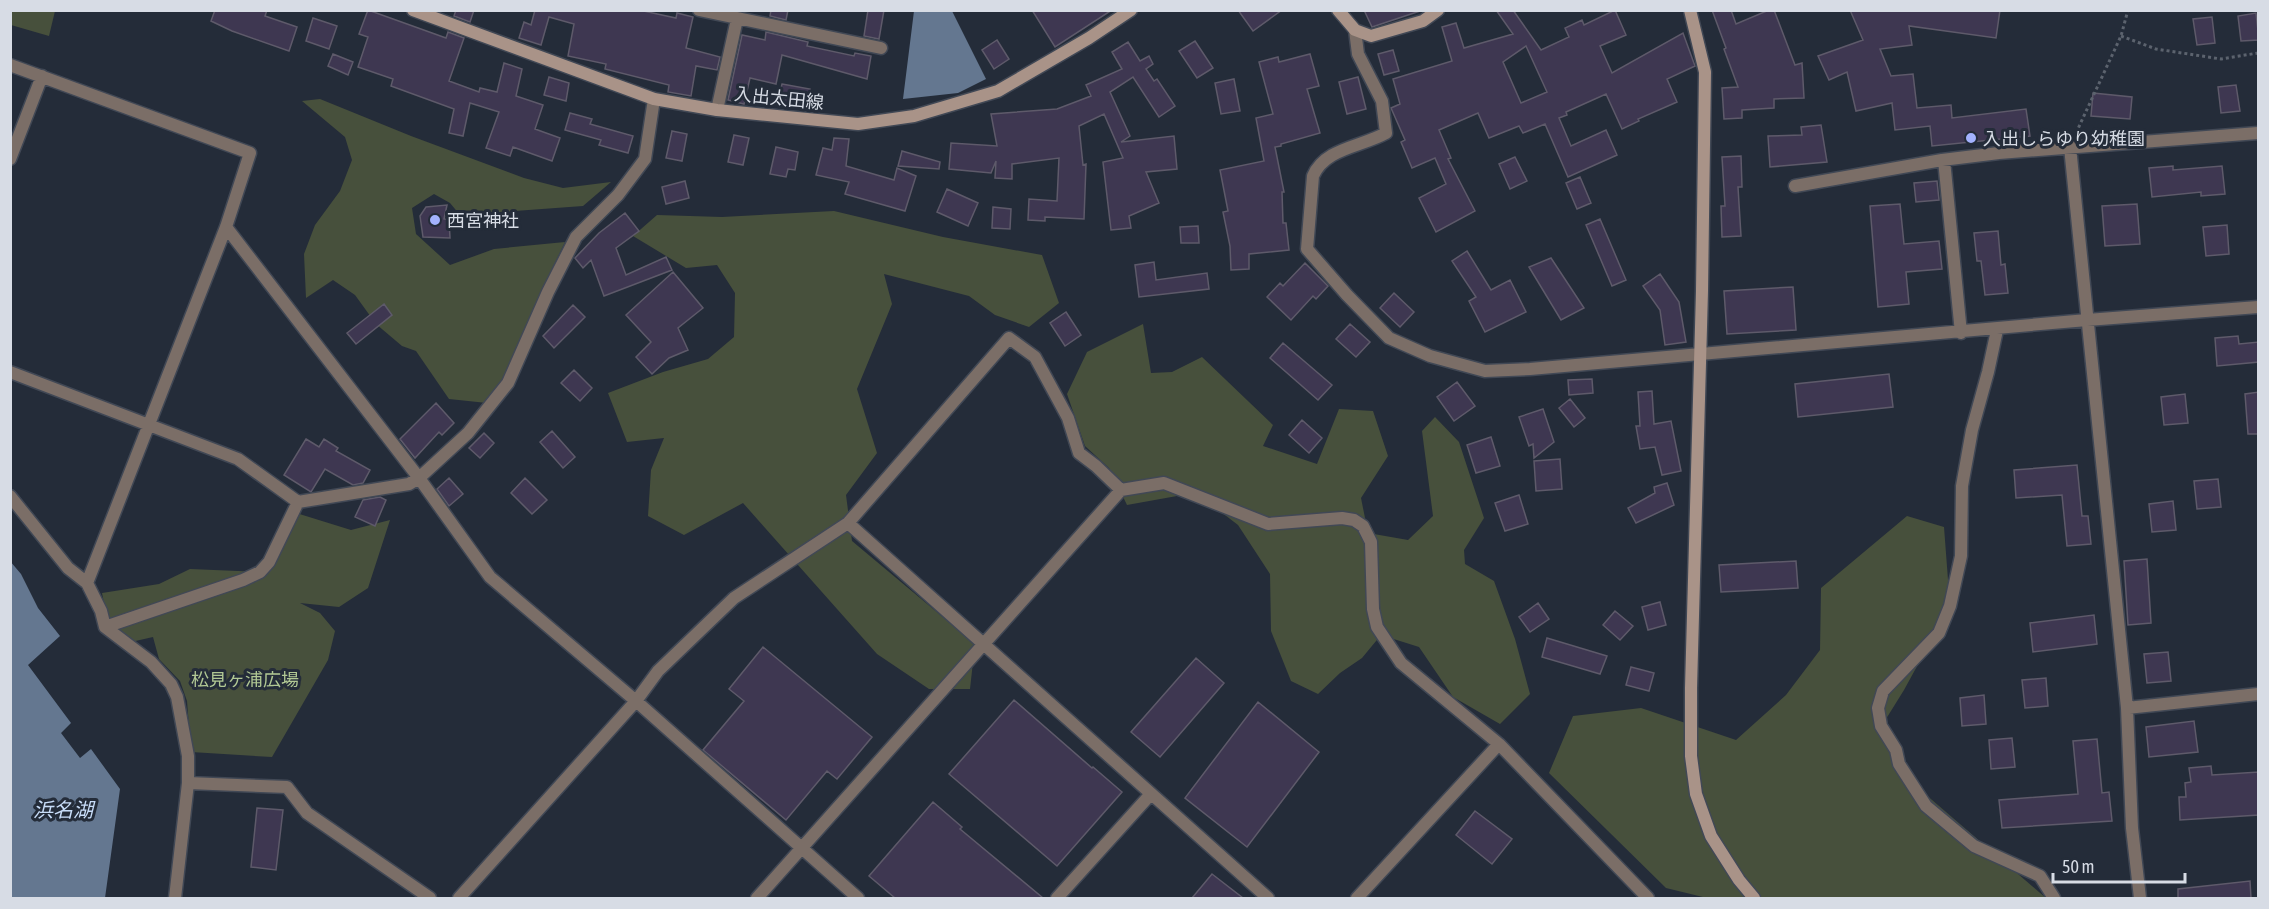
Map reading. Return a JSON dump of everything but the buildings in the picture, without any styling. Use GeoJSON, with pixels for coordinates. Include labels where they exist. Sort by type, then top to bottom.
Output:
{"type":"FeatureCollection","features":[{"type":"Feature","properties":{"kind":"street","name":"入出太田線"},"geometry":{"type":"LineString","coordinates":[[413,10],[654,99],[717,110],[858,124],[914,116],[998,91],[1089,38],[1131,10]]}},
{"type":"Feature","properties":{"kind":"street"},"geometry":{"type":"LineString","coordinates":[[699,10],[881,48]]}},
{"type":"Feature","properties":{"kind":"street"},"geometry":{"type":"LineString","coordinates":[[1338,10],[1355,30],[1371,36],[1423,21],[1438,10]]}},
{"type":"Feature","properties":{"kind":"street"},"geometry":{"type":"LineString","coordinates":[[1690,10],[1705,72],[1691,756],[1696,794],[1711,836],[1739,880],[1754,898]]}},
{"type":"Feature","properties":{"kind":"street"},"geometry":{"type":"LineString","coordinates":[[717,110],[737,19]]}},
{"type":"Feature","properties":{"kind":"street"},"geometry":{"type":"LineString","coordinates":[[1355,30],[1358,54],[1382,101],[1386,133],[1373,141],[1324,159],[1317,166],[1313,176],[1307,249],[1389,338],[1430,356],[1485,371],[1591,365],[2087,320],[2259,307]]}},
{"type":"Feature","properties":{"kind":"street"},"geometry":{"type":"LineString","coordinates":[[10,65],[250,153],[226,227],[87,583]]}},
{"type":"Feature","properties":{"kind":"street"},"geometry":{"type":"LineString","coordinates":[[10,159],[42,76]]}},
{"type":"Feature","properties":{"kind":"street"},"geometry":{"type":"LineString","coordinates":[[10,372],[238,459],[298,502],[409,484],[419,478],[468,434],[508,384],[548,292],[576,237],[618,195],[645,159],[654,99]]}},
{"type":"Feature","properties":{"kind":"street"},"geometry":{"type":"LineString","coordinates":[[1795,186],[1944,160],[2070,147],[2259,133]]}},
{"type":"Feature","properties":{"kind":"street"},"geometry":{"type":"LineString","coordinates":[[2070,147],[2127,708],[2132,828],[2140,898]]}},
{"type":"Feature","properties":{"kind":"street"},"geometry":{"type":"LineString","coordinates":[[1944,160],[1961,333]]}},
{"type":"Feature","properties":{"kind":"street"},"geometry":{"type":"LineString","coordinates":[[226,227],[419,478],[490,577],[636,701],[858,898]]}},
{"type":"Feature","properties":{"kind":"street"},"geometry":{"type":"LineString","coordinates":[[1996,330],[1988,372],[1972,430],[1962,486],[1961,556],[1950,606],[1939,633],[1883,691],[1878,708],[1881,726],[1896,750],[1899,764],[1926,806],[1974,846],[2040,876],[2054,898]]}},
{"type":"Feature","properties":{"kind":"street"},"geometry":{"type":"LineString","coordinates":[[459,898],[636,701],[658,671],[734,598],[848,523],[1009,338],[1035,357],[1068,418],[1079,453],[1121,490]]}},
{"type":"Feature","properties":{"kind":"street"},"geometry":{"type":"LineString","coordinates":[[757,898],[1121,490],[1164,483],[1268,524],[1342,518],[1354,520],[1363,526],[1371,542],[1373,609],[1381,635],[1401,663],[1499,744],[1648,898]]}},
{"type":"Feature","properties":{"kind":"street"},"geometry":{"type":"LineString","coordinates":[[10,496],[68,568],[87,583],[101,611],[105,627],[151,662],[171,684],[177,697],[188,756],[188,783],[175,898]]}},
{"type":"Feature","properties":{"kind":"street"},"geometry":{"type":"LineString","coordinates":[[105,627],[243,580],[260,572],[269,562],[298,502]]}},
{"type":"Feature","properties":{"kind":"street"},"geometry":{"type":"LineString","coordinates":[[848,523],[1268,898]]}},
{"type":"Feature","properties":{"kind":"street"},"geometry":{"type":"LineString","coordinates":[[2127,708],[2259,694]]}},
{"type":"Feature","properties":{"kind":"street"},"geometry":{"type":"LineString","coordinates":[[1357,898],[1499,744]]}},
{"type":"Feature","properties":{"kind":"street"},"geometry":{"type":"LineString","coordinates":[[188,783],[287,787],[307,813],[430,898]]}},
{"type":"Feature","properties":{"kind":"street"},"geometry":{"type":"LineString","coordinates":[[1057,898],[1150,795]]}},
{"type":"Feature","properties":{"kind":"path"},"geometry":{"type":"LineString","coordinates":[[2070,147],[2121,36],[2128,10]]}},
{"type":"Feature","properties":{"kind":"path"},"geometry":{"type":"LineString","coordinates":[[2121,36],[2156,49],[2222,59],[2259,53]]}},
{"type":"Feature","properties":{"kind":"green space"},"geometry":{"type":"Polygon","coordinates":[[[11,11],[55,11],[49,36],[11,25],[11,11]]]}},
{"type":"Feature","properties":{"kind":"green space"},"geometry":{"type":"Polygon","coordinates":[[[320,99],[524,178],[563,188],[611,182],[583,206],[460,215],[450,203],[434,194],[412,208],[416,234],[450,265],[494,249],[565,242],[537,301],[524,334],[518,360],[487,403],[449,399],[416,351],[402,346],[376,324],[355,295],[333,280],[306,298],[304,254],[315,225],[340,191],[352,160],[345,137],[302,101],[320,99]]]}},
{"type":"Feature","properties":{"kind":"green space"},"geometry":{"type":"Polygon","coordinates":[[[834,211],[943,237],[1042,255],[1059,303],[1029,327],[995,315],[969,296],[884,274],[892,304],[857,389],[877,453],[846,495],[852,541],[975,644],[970,689],[929,689],[877,654],[743,503],[684,535],[648,516],[651,470],[664,438],[627,442],[608,393],[663,372],[708,359],[734,337],[735,293],[717,265],[686,268],[633,236],[657,215],[722,217],[834,211]]]}},
{"type":"Feature","properties":{"kind":"green space"},"geometry":{"type":"Polygon","coordinates":[[[1143,324],[1151,373],[1172,372],[1202,357],[1273,425],[1263,446],[1317,464],[1339,409],[1373,411],[1388,456],[1361,498],[1368,533],[1408,540],[1433,516],[1422,431],[1435,417],[1459,442],[1484,518],[1464,550],[1465,564],[1494,581],[1515,639],[1530,694],[1500,724],[1453,697],[1419,647],[1381,635],[1362,658],[1340,673],[1318,694],[1291,681],[1271,631],[1270,574],[1238,525],[1204,499],[1177,496],[1127,505],[1109,468],[1085,446],[1067,394],[1087,352],[1143,324]]]}},
{"type":"Feature","properties":{"kind":"green space","name":"松見ヶ浦広場"},"geometry":{"type":"Polygon","coordinates":[[[293,512],[351,530],[390,520],[368,588],[339,607],[300,603],[320,613],[335,631],[328,660],[272,757],[191,752],[187,701],[180,681],[159,659],[153,637],[131,642],[109,628],[102,593],[159,584],[190,569],[260,572],[293,512]]]}},
{"type":"Feature","properties":{"kind":"green space"},"geometry":{"type":"Polygon","coordinates":[[[1907,516],[1944,527],[1950,606],[1881,727],[1910,781],[2046,898],[1707,898],[1666,888],[1549,773],[1573,716],[1641,708],[1736,740],[1786,695],[1820,650],[1821,588],[1907,516]]]}},
{"type":"Feature","properties":{"kind":"water"},"geometry":{"type":"Polygon","coordinates":[[[914,11],[952,11],[986,79],[958,93],[903,99],[914,11]]]}},
{"type":"Feature","properties":{"kind":"water","name":"浜名湖"},"geometry":{"type":"Polygon","coordinates":[[[10,561],[21,574],[38,608],[60,636],[28,665],[71,723],[61,733],[80,758],[91,749],[120,789],[105,898],[11,898],[10,561]]]}},
{"type":"Feature","properties":{"kind":"place","name":"入出しらゆり幼稚園"},"geometry":{"type":"Point","coordinates":[1971,138]}},
{"type":"Feature","properties":{"kind":"place","name":"西宮神社"},"geometry":{"type":"Point","coordinates":[435,220]}}]}
